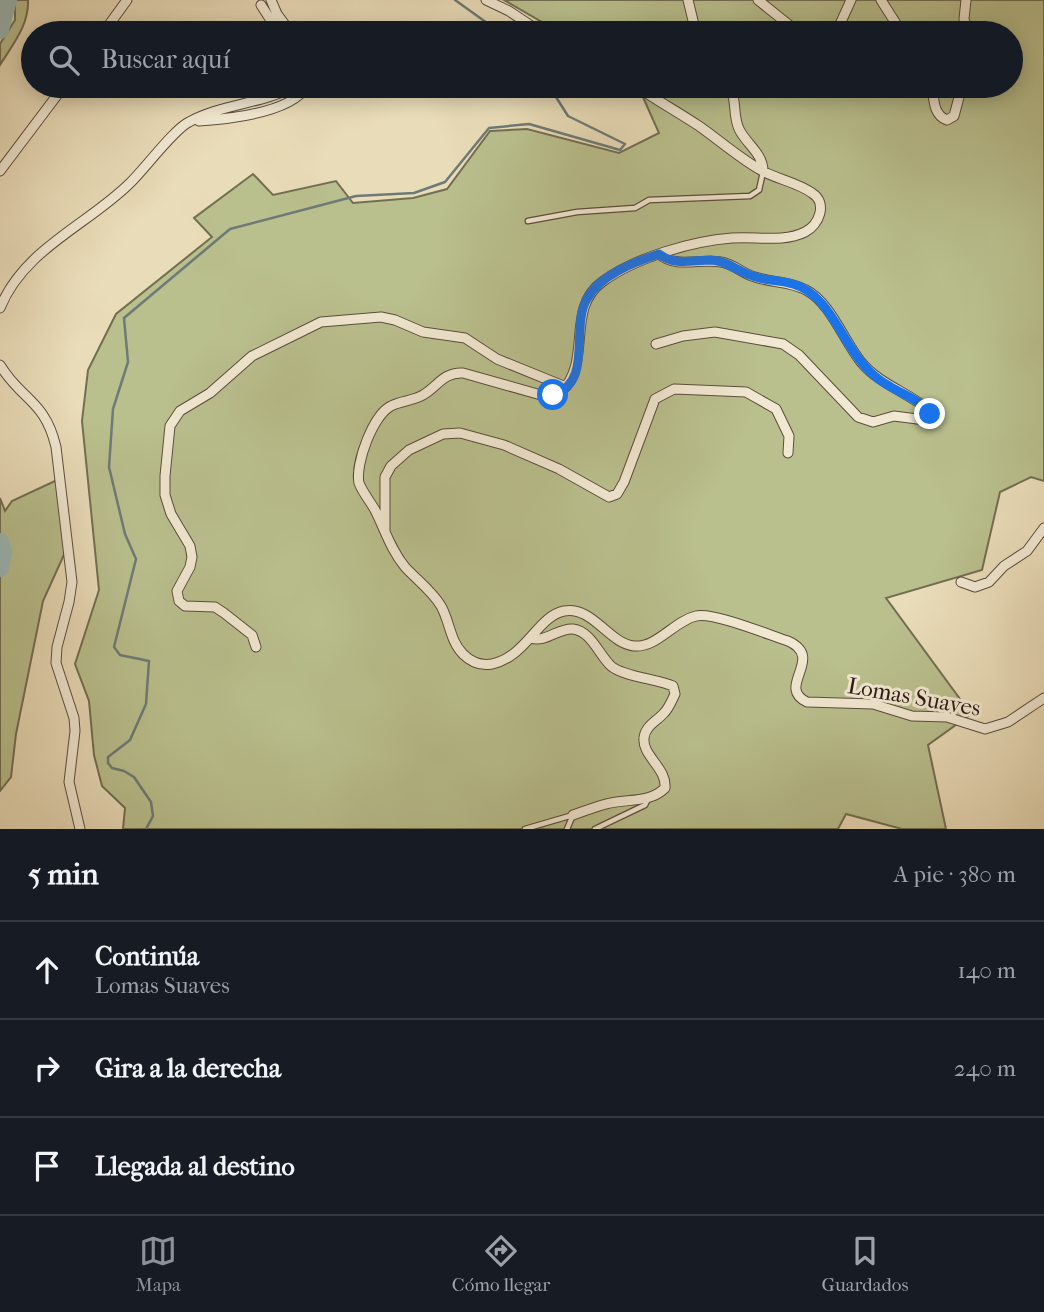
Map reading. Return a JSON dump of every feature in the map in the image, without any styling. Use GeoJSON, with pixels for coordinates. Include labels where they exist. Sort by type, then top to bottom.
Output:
{"type":"FeatureCollection","features":[{"type":"Feature","properties":{"kind":"street"},"geometry":{"type":"LineString","coordinates":[[112,21],[127,0]]}},
{"type":"Feature","properties":{"kind":"street"},"geometry":{"type":"LineString","coordinates":[[271,0],[275,21]]}},
{"type":"Feature","properties":{"kind":"street"},"geometry":{"type":"LineString","coordinates":[[486,0],[524,21]]}},
{"type":"Feature","properties":{"kind":"street"},"geometry":{"type":"LineString","coordinates":[[688,0],[693,21]]}},
{"type":"Feature","properties":{"kind":"street"},"geometry":{"type":"LineString","coordinates":[[758,0],[784,21]]}},
{"type":"Feature","properties":{"kind":"street"},"geometry":{"type":"LineString","coordinates":[[841,21],[851,0]]}},
{"type":"Feature","properties":{"kind":"street"},"geometry":{"type":"LineString","coordinates":[[881,0],[894,21]]}},
{"type":"Feature","properties":{"kind":"street"},"geometry":{"type":"LineString","coordinates":[[965,21],[966,0]]}},
{"type":"Feature","properties":{"kind":"street"},"geometry":{"type":"LineString","coordinates":[[261,5],[278,21]]}},
{"type":"Feature","properties":{"kind":"street"},"geometry":{"type":"LineString","coordinates":[[0,171],[55,98]]}},
{"type":"Feature","properties":{"kind":"street"},"geometry":{"type":"LineString","coordinates":[[0,308],[15,279],[29,263],[127,186],[187,122],[265,98]]}},
{"type":"Feature","properties":{"kind":"street"},"geometry":{"type":"LineString","coordinates":[[187,122],[270,111],[294,98]]}},
{"type":"Feature","properties":{"kind":"street"},"geometry":{"type":"LineString","coordinates":[[256,647],[252,635],[215,607],[185,606],[179,601],[177,591],[190,567],[192,557],[190,547],[171,514],[164,486],[170,426],[184,407],[210,393],[252,356],[305,329],[321,322],[374,317],[395,320],[423,332],[465,338],[497,359],[566,387],[577,364],[582,314],[589,295],[602,282],[623,269],[659,254],[721,239],[795,236],[811,229],[817,222],[821,208],[815,195],[763,172],[655,98]]}},
{"type":"Feature","properties":{"kind":"street"},"geometry":{"type":"LineString","coordinates":[[734,98],[739,129],[761,160],[763,172]]}},
{"type":"Feature","properties":{"kind":"street"},"geometry":{"type":"LineString","coordinates":[[934,98],[936,111],[947,120],[954,116],[959,98]]}},
{"type":"Feature","properties":{"kind":"street"},"geometry":{"type":"LineString","coordinates":[[656,344],[683,336],[715,332],[783,344],[799,355],[862,420],[873,422],[894,416],[925,420],[930,416],[930,411],[884,383],[869,370],[855,355],[822,303],[809,291],[793,284],[753,277],[720,261],[677,262],[659,254]]}},
{"type":"Feature","properties":{"kind":"street"},"geometry":{"type":"LineString","coordinates":[[0,365],[43,412],[56,447],[72,572],[69,602],[57,648],[56,663],[74,718],[69,782],[80,829]]}},
{"type":"Feature","properties":{"kind":"street","name":"Lomas Suaves"},"geometry":{"type":"LineString","coordinates":[[566,387],[553,395],[541,395],[463,373],[452,373],[419,397],[387,408],[373,427],[358,474],[360,487],[406,567],[436,599],[444,612],[457,647],[470,660],[482,664],[500,662],[516,653],[550,618],[563,611],[573,611],[589,617],[622,642],[634,646],[647,643],[691,618],[706,616],[778,637],[797,646],[804,661],[795,690],[800,699],[807,702],[873,704],[912,716],[947,717],[985,729],[1008,722],[1044,698]]}},
{"type":"Feature","properties":{"kind":"street"},"geometry":{"type":"LineString","coordinates":[[385,533],[384,477],[391,466],[409,450],[443,434],[460,433],[504,445],[559,469],[609,497],[617,494],[624,482],[654,399],[674,389],[746,392],[776,409],[789,436],[788,453]]}},
{"type":"Feature","properties":{"kind":"street"},"geometry":{"type":"LineString","coordinates":[[961,582],[975,587],[989,582],[1004,566],[1027,551],[1044,528]]}},
{"type":"Feature","properties":{"kind":"street"},"geometry":{"type":"LineString","coordinates":[[531,638],[538,640],[562,630],[574,629],[584,634],[611,667],[624,674],[656,679],[673,686],[675,694],[665,712],[650,725],[644,738],[646,748],[666,780],[665,788],[648,799],[607,803],[573,815]]}},
{"type":"Feature","properties":{"kind":"lane"},"geometry":{"type":"LineString","coordinates":[[528,221],[576,212],[635,208],[649,200],[750,195],[759,190],[763,172]]}},
{"type":"Feature","properties":{"kind":"lane"},"geometry":{"type":"LineString","coordinates":[[595,829],[645,805],[648,799]]}},
{"type":"Feature","properties":{"kind":"lane"},"geometry":{"type":"LineString","coordinates":[[525,829],[573,815]]}},
{"type":"Feature","properties":{"kind":"lane"},"geometry":{"type":"LineString","coordinates":[[567,829],[573,815]]}},
{"type":"Feature","properties":{"kind":"green space"},"geometry":{"type":"Polygon","coordinates":[[[15,0],[28,0],[26,18],[21,21],[19,34],[0,65],[0,44],[15,20],[15,0]]]}},
{"type":"Feature","properties":{"kind":"green space"},"geometry":{"type":"Polygon","coordinates":[[[504,0],[1044,0],[1044,481],[1031,477],[1000,492],[982,570],[886,598],[971,714],[928,745],[946,829],[902,829],[846,814],[838,829],[123,829],[125,808],[102,786],[94,755],[89,701],[75,664],[99,590],[82,421],[88,370],[116,314],[212,237],[194,218],[253,174],[273,195],[336,181],[353,203],[413,198],[447,189],[490,131],[527,129],[619,153],[659,133],[643,98],[1023,98],[1023,21],[540,21],[504,0]]]}},
{"type":"Feature","properties":{"kind":"green space"},"geometry":{"type":"Polygon","coordinates":[[[57,480],[67,548],[43,601],[16,734],[11,777],[0,791],[0,498],[5,511],[12,501],[57,480]]]}},
{"type":"Feature","properties":{"kind":"waterway"},"geometry":{"type":"LineString","coordinates":[[0,30],[8,0]]}},
{"type":"Feature","properties":{"kind":"waterway"},"geometry":{"type":"LineString","coordinates":[[455,0],[484,21]]}},
{"type":"Feature","properties":{"kind":"waterway"},"geometry":{"type":"LineString","coordinates":[[146,829],[153,816],[151,802],[134,777],[112,768],[108,763],[108,757],[130,740],[146,704],[149,661],[120,655],[114,647],[136,559],[125,534],[109,467],[113,409],[128,362],[124,318],[230,229],[356,196],[414,193],[445,182],[489,128],[529,124],[620,150],[625,144],[568,116],[557,98]]}},
{"type":"Feature","properties":{"kind":"waterway"},"geometry":{"type":"LineString","coordinates":[[0,542],[3,552],[0,568]]}},
{"type":"Feature","properties":{"kind":"route"},"geometry":{"type":"LineString","coordinates":[[553,395],[566,387],[575,372],[583,307],[589,295],[602,282],[623,269],[659,254],[677,262],[720,261],[753,277],[793,284],[809,291],[822,303],[855,355],[869,370],[884,383],[922,405],[930,414]]}}]}
